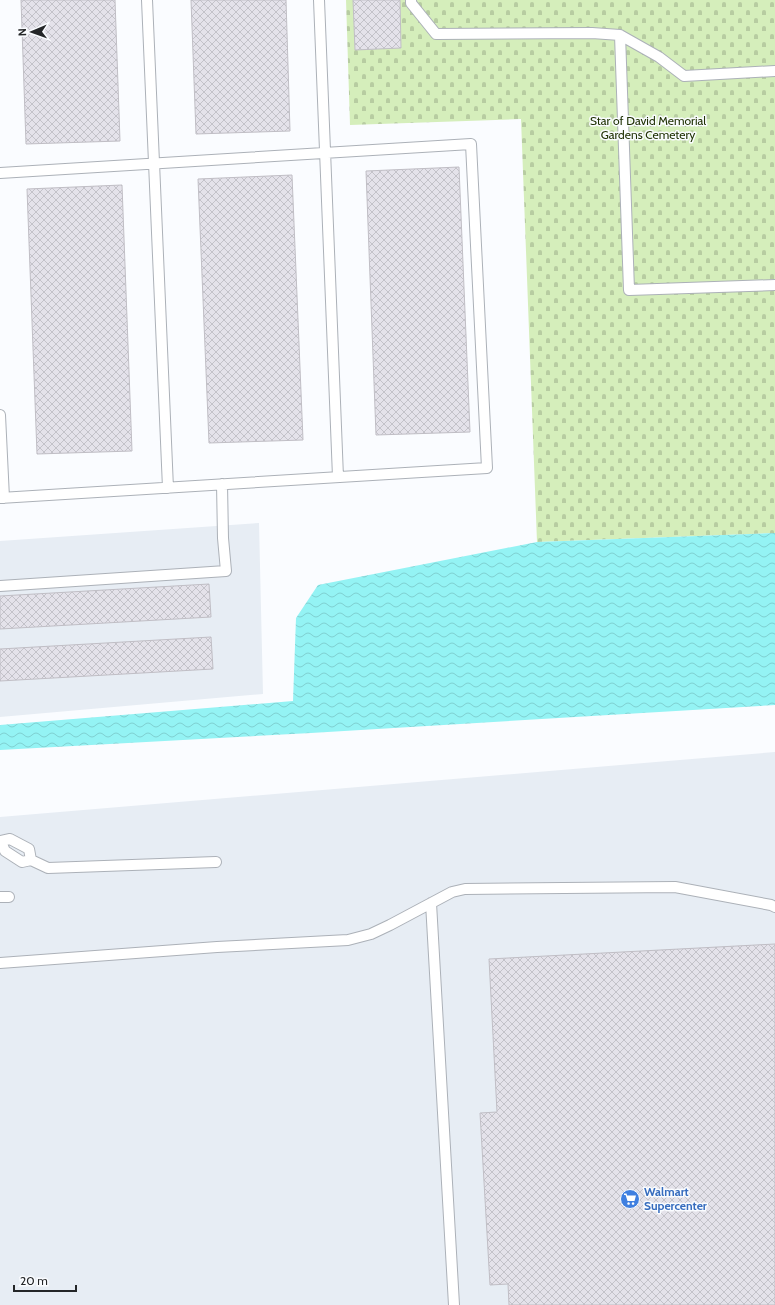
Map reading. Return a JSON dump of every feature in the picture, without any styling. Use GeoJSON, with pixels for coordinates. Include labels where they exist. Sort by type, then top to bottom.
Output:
{"type":"FeatureCollection","features":[{"type":"Feature","properties":{"kind":"lane"},"geometry":{"type":"LineString","coordinates":[[147,0],[168,488]]}},
{"type":"Feature","properties":{"kind":"lane"},"geometry":{"type":"LineString","coordinates":[[319,0],[338,477]]}},
{"type":"Feature","properties":{"kind":"lane"},"geometry":{"type":"LineString","coordinates":[[411,0],[411,3],[436,34],[620,34],[659,57],[684,76],[775,71]]}},
{"type":"Feature","properties":{"kind":"lane"},"geometry":{"type":"LineString","coordinates":[[620,34],[629,290],[775,285]]}},
{"type":"Feature","properties":{"kind":"lane"},"geometry":{"type":"LineString","coordinates":[[0,173],[471,144],[487,468],[2,498],[0,415]]}},
{"type":"Feature","properties":{"kind":"lane"},"geometry":{"type":"LineString","coordinates":[[0,586],[226,571],[223,538],[222,484]]}},
{"type":"Feature","properties":{"kind":"lane"},"geometry":{"type":"LineString","coordinates":[[31,860],[29,849],[10,839],[1,842],[5,851],[22,862],[31,860],[48,868],[216,862]]}},
{"type":"Feature","properties":{"kind":"lane"},"geometry":{"type":"LineString","coordinates":[[0,963],[217,947],[348,940],[371,934],[452,892],[465,889],[675,887],[775,907]]}},
{"type":"Feature","properties":{"kind":"lane"},"geometry":{"type":"LineString","coordinates":[[430,903],[454,1305]]}},
{"type":"Feature","properties":{"kind":"shaded area"},"geometry":{"type":"Polygon","coordinates":[[[259,523],[263,694],[0,717],[0,541],[259,523]]]}},
{"type":"Feature","properties":{"kind":"shaded area"},"geometry":{"type":"Polygon","coordinates":[[[775,752],[775,1305],[0,1305],[0,817],[775,752]]]}},
{"type":"Feature","properties":{"kind":"green space","name":"Star of David Memorial Gardens Cemetery"},"geometry":{"type":"Polygon","coordinates":[[[346,0],[775,0],[775,533],[537,542],[521,119],[350,125],[346,0]]]}},
{"type":"Feature","properties":{"kind":"water"},"geometry":{"type":"Polygon","coordinates":[[[775,533],[775,705],[0,750],[0,725],[293,701],[296,618],[318,585],[537,542],[775,533]]]}},
{"type":"Feature","properties":{"kind":"building"},"geometry":{"type":"Polygon","coordinates":[[[21,0],[115,0],[120,141],[26,144],[21,0]]]}},
{"type":"Feature","properties":{"kind":"building"},"geometry":{"type":"Polygon","coordinates":[[[191,0],[286,0],[290,131],[196,134],[191,0]]]}},
{"type":"Feature","properties":{"kind":"building"},"geometry":{"type":"Polygon","coordinates":[[[353,0],[400,0],[401,48],[355,50],[353,0]]]}},
{"type":"Feature","properties":{"kind":"building"},"geometry":{"type":"Polygon","coordinates":[[[459,167],[470,432],[376,435],[366,171],[459,167]]]}},
{"type":"Feature","properties":{"kind":"building"},"geometry":{"type":"Polygon","coordinates":[[[292,175],[303,440],[209,443],[198,179],[292,175]]]}},
{"type":"Feature","properties":{"kind":"building"},"geometry":{"type":"Polygon","coordinates":[[[122,185],[132,451],[37,454],[27,189],[122,185]]]}},
{"type":"Feature","properties":{"kind":"building"},"geometry":{"type":"Polygon","coordinates":[[[209,584],[211,617],[0,629],[0,596],[209,584]]]}},
{"type":"Feature","properties":{"kind":"building"},"geometry":{"type":"Polygon","coordinates":[[[211,637],[213,669],[0,681],[0,649],[211,637]]]}},
{"type":"Feature","properties":{"kind":"building","name":"Walmart Supercenter"},"geometry":{"type":"Polygon","coordinates":[[[775,944],[775,1305],[509,1305],[508,1284],[490,1285],[480,1113],[497,1112],[489,959],[775,944]]]}},
{"type":"Feature","properties":{"kind":"place","name":"Walmart Supercenter"},"geometry":{"type":"Point","coordinates":[630,1199]}}]}
